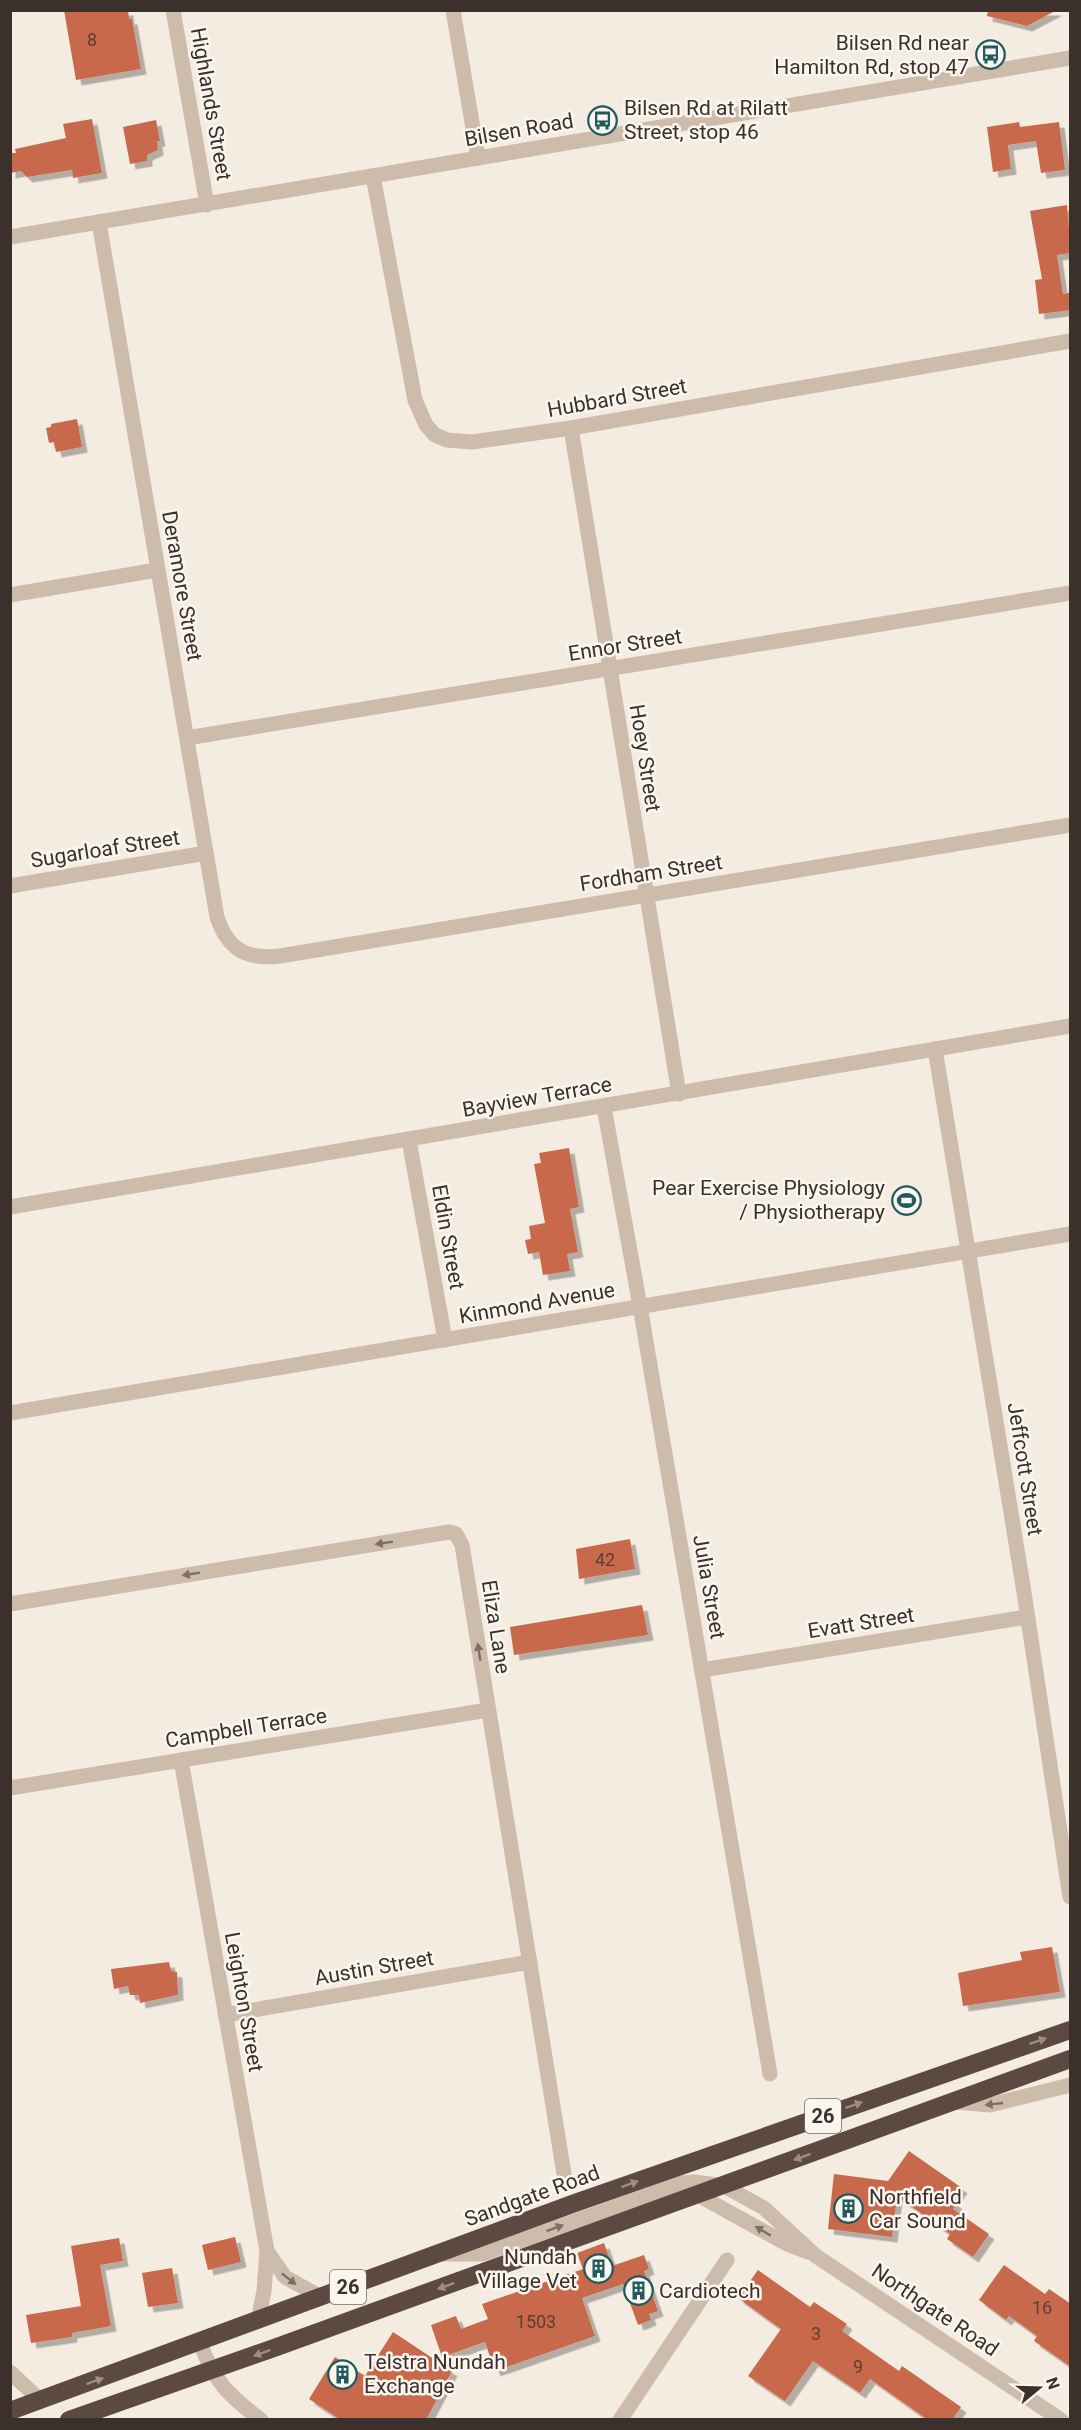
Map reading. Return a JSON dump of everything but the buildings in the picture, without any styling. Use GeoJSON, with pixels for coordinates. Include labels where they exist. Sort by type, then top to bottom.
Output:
{"type":"FeatureCollection","features":[{"type":"Feature","properties":{"kind":"highway","name":"Sandgate Road"},"geometry":{"type":"LineString","coordinates":[[10,2410],[200,2343],[759,2138],[1071,2030]]}},
{"type":"Feature","properties":{"kind":"highway","name":"26"},"geometry":{"type":"LineString","coordinates":[[69,2420],[211,2371],[1071,2059]]}},
{"type":"Feature","properties":{"kind":"street","name":"Highlands Street"},"geometry":{"type":"LineString","coordinates":[[173,10],[207,205]]}},
{"type":"Feature","properties":{"kind":"street"},"geometry":{"type":"LineString","coordinates":[[453,10],[478,158]]}},
{"type":"Feature","properties":{"kind":"street","name":"Bilsen Road"},"geometry":{"type":"LineString","coordinates":[[10,237],[1071,58]]}},
{"type":"Feature","properties":{"kind":"street","name":"Hubbard Street"},"geometry":{"type":"LineString","coordinates":[[373,176],[411,385],[426,425],[435,435],[459,442],[572,428],[1071,341]]}},
{"type":"Feature","properties":{"kind":"street","name":"Deramore Street"},"geometry":{"type":"LineString","coordinates":[[99,222],[206,853],[221,928],[238,952]]}},
{"type":"Feature","properties":{"kind":"street","name":"Hoey Street"},"geometry":{"type":"LineString","coordinates":[[572,428],[609,669],[680,1094]]}},
{"type":"Feature","properties":{"kind":"street"},"geometry":{"type":"LineString","coordinates":[[10,595],[157,570]]}},
{"type":"Feature","properties":{"kind":"street","name":"Ennor Street"},"geometry":{"type":"LineString","coordinates":[[187,738],[1071,593]]}},
{"type":"Feature","properties":{"kind":"street","name":"Fordham Street"},"geometry":{"type":"LineString","coordinates":[[238,952],[256,957],[280,956],[1071,825]]}},
{"type":"Feature","properties":{"kind":"street","name":"Sugarloaf Street"},"geometry":{"type":"LineString","coordinates":[[10,885],[206,853]]}},
{"type":"Feature","properties":{"kind":"street","name":"Bayview Terrace"},"geometry":{"type":"LineString","coordinates":[[10,1207],[1071,1026]]}},
{"type":"Feature","properties":{"kind":"street","name":"Jeffcott Street"},"geometry":{"type":"LineString","coordinates":[[935,1049],[1071,1897]]}},
{"type":"Feature","properties":{"kind":"street","name":"Julia Street"},"geometry":{"type":"LineString","coordinates":[[604,1107],[640,1306],[770,2074]]}},
{"type":"Feature","properties":{"kind":"street","name":"Eldin Street"},"geometry":{"type":"LineString","coordinates":[[409,1140],[445,1340]]}},
{"type":"Feature","properties":{"kind":"street","name":"Kinmond Avenue"},"geometry":{"type":"LineString","coordinates":[[10,1413],[1071,1234]]}},
{"type":"Feature","properties":{"kind":"street","name":"Eliza Lane"},"geometry":{"type":"LineString","coordinates":[[10,1604],[452,1532],[462,1545],[564,2174]]}},
{"type":"Feature","properties":{"kind":"street","name":"Evatt Street"},"geometry":{"type":"LineString","coordinates":[[702,1670],[1027,1617]]}},
{"type":"Feature","properties":{"kind":"street","name":"Campbell Terrace"},"geometry":{"type":"LineString","coordinates":[[10,1788],[488,1710]]}},
{"type":"Feature","properties":{"kind":"street","name":"Leighton Street"},"geometry":{"type":"LineString","coordinates":[[181,1760],[267,2251],[264,2291],[258,2321]]}},
{"type":"Feature","properties":{"kind":"street","name":"Austin Street"},"geometry":{"type":"LineString","coordinates":[[225,2015],[530,1962]]}},
{"type":"Feature","properties":{"kind":"street"},"geometry":{"type":"LineString","coordinates":[[956,2102],[990,2105],[1071,2085]]}},
{"type":"Feature","properties":{"kind":"street","name":"Northgate Road"},"geometry":{"type":"LineString","coordinates":[[439,2254],[483,2254],[682,2183],[695,2181],[724,2186],[764,2208],[816,2256],[1061,2420]]}},
{"type":"Feature","properties":{"kind":"street","name":"Northgate Road"},"geometry":{"type":"LineString","coordinates":[[698,2195],[787,2244],[816,2256]]}},
{"type":"Feature","properties":{"kind":"street","name":"Leighton Street"},"geometry":{"type":"LineString","coordinates":[[267,2251],[285,2277],[321,2297]]}},
{"type":"Feature","properties":{"kind":"street"},"geometry":{"type":"LineString","coordinates":[[620,2420],[727,2260]]}},
{"type":"Feature","properties":{"kind":"street"},"geometry":{"type":"LineString","coordinates":[[200,2343],[211,2371],[229,2395],[261,2420]]}},
{"type":"Feature","properties":{"kind":"street"},"geometry":{"type":"LineString","coordinates":[[10,2372],[40,2400]]}},
{"type":"Feature","properties":{"kind":"place","name":"Bilsen Rd near Hamilton Rd, stop 47"},"geometry":{"type":"Point","coordinates":[990,55]}},
{"type":"Feature","properties":{"kind":"place","name":"Bilsen Rd at Rilatt Street, stop 46"},"geometry":{"type":"Point","coordinates":[603,120]}},
{"type":"Feature","properties":{"kind":"place","name":"Pear Exercise Physiology / Physiotherapy"},"geometry":{"type":"Point","coordinates":[906,1200]}},
{"type":"Feature","properties":{"kind":"place","name":"Northfield Car Sound"},"geometry":{"type":"Point","coordinates":[848,2209]}},
{"type":"Feature","properties":{"kind":"place","name":"Nundah Village Vet"},"geometry":{"type":"Point","coordinates":[598,2269]}},
{"type":"Feature","properties":{"kind":"place","name":"Cardiotech"},"geometry":{"type":"Point","coordinates":[638,2291]}},
{"type":"Feature","properties":{"kind":"place","name":"Telstra Nundah Exchange"},"geometry":{"type":"Point","coordinates":[343,2374]}}]}
